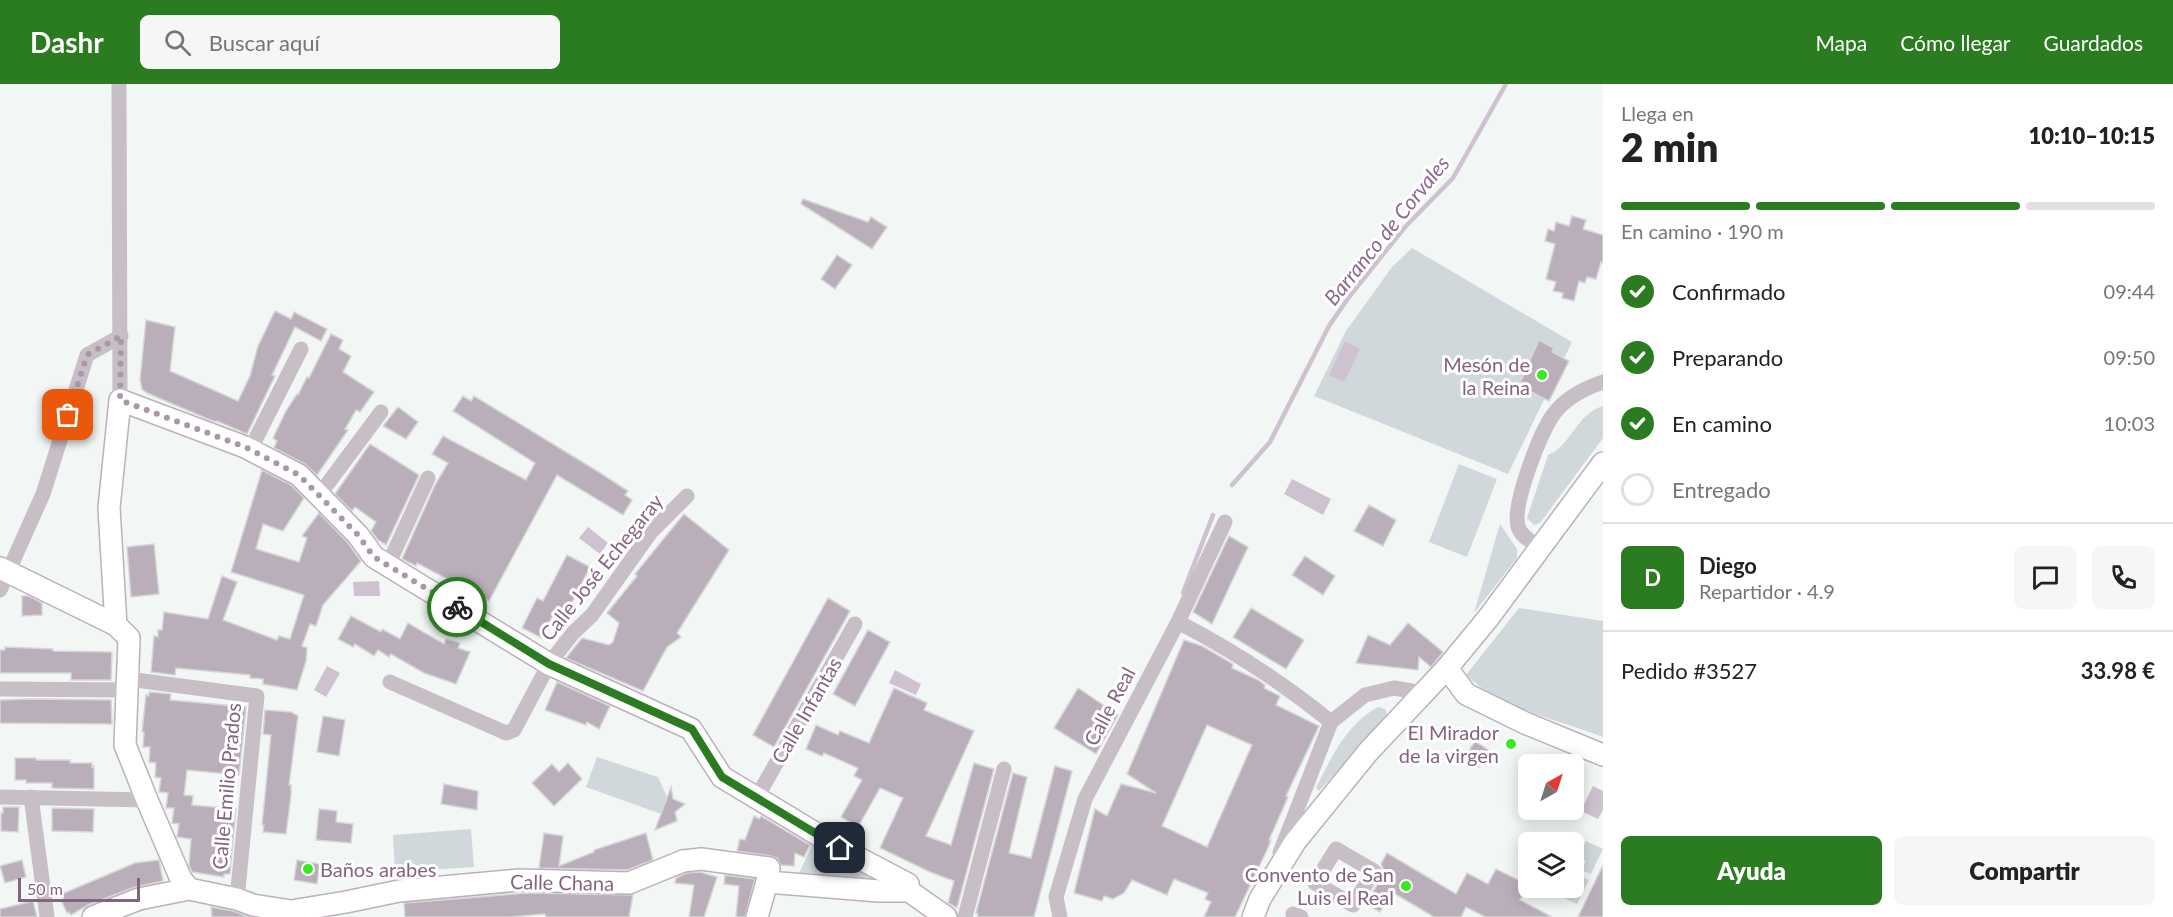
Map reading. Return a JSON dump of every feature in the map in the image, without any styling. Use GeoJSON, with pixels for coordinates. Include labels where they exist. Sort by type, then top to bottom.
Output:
{"type":"FeatureCollection","features":[{"type":"Feature","properties":{"kind":"street"},"geometry":{"type":"LineString","coordinates":[[116,625],[109,508],[120,400],[119,84]]}},
{"type":"Feature","properties":{"kind":"street"},"geometry":{"type":"LineString","coordinates":[[121,329],[87,355],[43,494],[3,577],[116,625],[129,639],[125,745],[181,879],[189,889]]}},
{"type":"Feature","properties":{"kind":"street"},"geometry":{"type":"LineString","coordinates":[[250,450],[301,349]]}},
{"type":"Feature","properties":{"kind":"street"},"geometry":{"type":"LineString","coordinates":[[1540,548],[1521,534],[1517,524],[1527,470],[1553,415],[1572,397],[1590,386],[1603,382]]}},
{"type":"Feature","properties":{"kind":"street"},"geometry":{"type":"LineString","coordinates":[[120,400],[250,450],[299,475],[358,535],[374,557],[549,664],[692,729],[722,777],[840,848],[908,884],[909,891]]}},
{"type":"Feature","properties":{"kind":"street"},"geometry":{"type":"LineString","coordinates":[[320,494],[381,412]]}},
{"type":"Feature","properties":{"kind":"street"},"geometry":{"type":"LineString","coordinates":[[1253,917],[1268,887],[1300,835],[1368,752],[1447,668],[1489,617],[1603,464]]}},
{"type":"Feature","properties":{"kind":"street"},"geometry":{"type":"LineString","coordinates":[[388,565],[428,478]]}},
{"type":"Feature","properties":{"kind":"street","name":"Calle José Echegaray"},"geometry":{"type":"LineString","coordinates":[[549,664],[573,633],[592,615],[651,532],[687,496]]}},
{"type":"Feature","properties":{"kind":"street","name":"Calle Real"},"geometry":{"type":"LineString","coordinates":[[1060,917],[1056,897],[1085,799],[1178,622],[1225,522]]}},
{"type":"Feature","properties":{"kind":"street"},"geometry":{"type":"LineString","coordinates":[[1178,622],[1262,669],[1331,722]]}},
{"type":"Feature","properties":{"kind":"street","name":"Calle Infantas"},"geometry":{"type":"LineString","coordinates":[[757,797],[855,624]]}},
{"type":"Feature","properties":{"kind":"street"},"geometry":{"type":"LineString","coordinates":[[390,682],[506,733],[514,730],[549,664]]}},
{"type":"Feature","properties":{"kind":"street"},"geometry":{"type":"LineString","coordinates":[[1447,668],[1466,694],[1525,723],[1603,755]]}},
{"type":"Feature","properties":{"kind":"street"},"geometry":{"type":"LineString","coordinates":[[0,689],[127,684]]}},
{"type":"Feature","properties":{"kind":"street","name":"Calle Emilio Prados"},"geometry":{"type":"LineString","coordinates":[[127,684],[258,696],[237,899]]}},
{"type":"Feature","properties":{"kind":"street"},"geometry":{"type":"LineString","coordinates":[[1268,887],[1331,722],[1365,695],[1394,688],[1423,693]]}},
{"type":"Feature","properties":{"kind":"street"},"geometry":{"type":"LineString","coordinates":[[965,917],[1004,769]]}},
{"type":"Feature","properties":{"kind":"street"},"geometry":{"type":"LineString","coordinates":[[0,797],[147,800]]}},
{"type":"Feature","properties":{"kind":"street"},"geometry":{"type":"LineString","coordinates":[[31,797],[47,917]]}},
{"type":"Feature","properties":{"kind":"street","name":"Calle Chana"},"geometry":{"type":"LineString","coordinates":[[268,912],[291,911],[399,891],[519,880],[629,883],[683,861],[701,859],[769,868],[767,882]]}},
{"type":"Feature","properties":{"kind":"street"},"geometry":{"type":"LineString","coordinates":[[757,917],[767,882],[879,891],[909,891],[946,917]]}},
{"type":"Feature","properties":{"kind":"street"},"geometry":{"type":"LineString","coordinates":[[93,917],[139,899],[189,889],[237,899],[268,912]]}},
{"type":"Feature","properties":{"kind":"shaded area"},"geometry":{"type":"Polygon","coordinates":[[[1412,248],[1572,342],[1508,474],[1314,396],[1346,331],[1392,267],[1412,248]]]}},
{"type":"Feature","properties":{"kind":"shaded area"},"geometry":{"type":"Polygon","coordinates":[[[1345,341],[1360,349],[1344,382],[1329,375],[1345,341]]]}},
{"type":"Feature","properties":{"kind":"shaded area"},"geometry":{"type":"Polygon","coordinates":[[[1603,406],[1603,438],[1540,523],[1534,525],[1527,518],[1548,455],[1562,445],[1586,416],[1603,406]]]}},
{"type":"Feature","properties":{"kind":"shaded area"},"geometry":{"type":"Polygon","coordinates":[[[1459,464],[1497,479],[1467,557],[1429,542],[1459,464]]]}},
{"type":"Feature","properties":{"kind":"shaded area"},"geometry":{"type":"Polygon","coordinates":[[[1292,479],[1331,499],[1323,515],[1284,494],[1292,479]]]}},
{"type":"Feature","properties":{"kind":"shaded area"},"geometry":{"type":"Polygon","coordinates":[[[1500,524],[1517,549],[1517,558],[1474,613],[1500,524]]]}},
{"type":"Feature","properties":{"kind":"shaded area"},"geometry":{"type":"Polygon","coordinates":[[[588,527],[608,543],[600,554],[579,538],[588,527]]]}},
{"type":"Feature","properties":{"kind":"shaded area"},"geometry":{"type":"Polygon","coordinates":[[[379,581],[380,596],[354,596],[353,582],[379,581]]]}},
{"type":"Feature","properties":{"kind":"shaded area"},"geometry":{"type":"Polygon","coordinates":[[[1519,608],[1603,621],[1603,737],[1513,705],[1481,687],[1466,675],[1519,608]]]}},
{"type":"Feature","properties":{"kind":"shaded area"},"geometry":{"type":"Polygon","coordinates":[[[327,666],[340,673],[326,697],[314,690],[327,666]]]}},
{"type":"Feature","properties":{"kind":"shaded area"},"geometry":{"type":"Polygon","coordinates":[[[895,670],[921,684],[916,695],[889,683],[895,670]]]}},
{"type":"Feature","properties":{"kind":"shaded area"},"geometry":{"type":"Polygon","coordinates":[[[1378,707],[1385,709],[1388,716],[1319,791],[1316,788],[1341,742],[1357,723],[1378,707]]]}},
{"type":"Feature","properties":{"kind":"shaded area"},"geometry":{"type":"Polygon","coordinates":[[[597,757],[658,777],[667,797],[661,814],[586,787],[597,757]]]}},
{"type":"Feature","properties":{"kind":"shaded area"},"geometry":{"type":"Polygon","coordinates":[[[1593,786],[1603,791],[1603,810],[1598,819],[1584,812],[1584,805],[1593,786]]]}},
{"type":"Feature","properties":{"kind":"shaded area"},"geometry":{"type":"Polygon","coordinates":[[[471,829],[474,867],[395,872],[393,835],[471,829]]]}},
{"type":"Feature","properties":{"kind":"shaded area"},"geometry":{"type":"Polygon","coordinates":[[[815,838],[885,880],[884,887],[797,878],[815,838]]]}},
{"type":"Feature","properties":{"kind":"shaded area"},"geometry":{"type":"Polygon","coordinates":[[[1586,841],[1603,849],[1591,874],[1584,871],[1586,861],[1584,860],[1586,841]]]}},
{"type":"Feature","properties":{"kind":"shaded area"},"geometry":{"type":"Polygon","coordinates":[[[1584,878],[1589,880],[1584,890],[1584,878]]]}},
{"type":"Feature","properties":{"kind":"shaded area"},"geometry":{"type":"Polygon","coordinates":[[[1564,898],[1580,898],[1577,904],[1564,898]]]}},
{"type":"Feature","properties":{"kind":"building"},"geometry":{"type":"Polygon","coordinates":[[[803,199],[868,222],[871,217],[887,227],[872,249],[801,204],[803,199]]]}},
{"type":"Feature","properties":{"kind":"building"},"geometry":{"type":"Polygon","coordinates":[[[1572,216],[1586,220],[1583,229],[1603,235],[1603,263],[1601,262],[1596,279],[1587,277],[1585,283],[1579,281],[1574,301],[1562,298],[1563,293],[1553,291],[1556,282],[1546,279],[1555,244],[1545,241],[1548,229],[1554,231],[1556,222],[1569,226],[1572,216]]]}},
{"type":"Feature","properties":{"kind":"building"},"geometry":{"type":"Polygon","coordinates":[[[837,255],[852,265],[835,289],[821,279],[837,255]]]}},
{"type":"Feature","properties":{"kind":"building"},"geometry":{"type":"Polygon","coordinates":[[[275,311],[291,319],[294,312],[327,329],[321,341],[295,327],[272,375],[275,376],[247,434],[142,389],[140,380],[146,320],[175,327],[170,371],[238,401],[250,376],[258,346],[275,311]]]}},
{"type":"Feature","properties":{"kind":"building"},"geometry":{"type":"Polygon","coordinates":[[[331,334],[343,340],[339,349],[351,356],[343,372],[374,392],[360,412],[356,410],[345,429],[348,430],[317,475],[305,464],[274,448],[277,441],[273,438],[286,411],[298,395],[307,377],[309,378],[331,334]]]}},
{"type":"Feature","properties":{"kind":"building"},"geometry":{"type":"Polygon","coordinates":[[[1539,340],[1554,348],[1552,352],[1569,361],[1549,401],[1522,387],[1523,384],[1520,383],[1539,340]]]}},
{"type":"Feature","properties":{"kind":"building"},"geometry":{"type":"Polygon","coordinates":[[[463,396],[471,401],[474,396],[597,471],[628,491],[625,495],[632,500],[623,515],[557,475],[489,601],[417,563],[416,566],[402,559],[435,485],[448,463],[432,454],[443,436],[526,480],[535,463],[453,411],[463,396]]]}},
{"type":"Feature","properties":{"kind":"building"},"geometry":{"type":"Polygon","coordinates":[[[398,407],[418,422],[406,439],[383,426],[398,407]]]}},
{"type":"Feature","properties":{"kind":"building"},"geometry":{"type":"Polygon","coordinates":[[[370,444],[419,475],[386,545],[378,540],[371,531],[376,522],[355,507],[352,511],[335,494],[370,444]]]}},
{"type":"Feature","properties":{"kind":"building"},"geometry":{"type":"Polygon","coordinates":[[[262,470],[291,485],[304,498],[283,531],[263,524],[256,549],[299,562],[307,538],[302,536],[319,513],[348,543],[361,561],[323,605],[316,626],[310,624],[302,646],[307,648],[306,661],[297,690],[263,684],[263,679],[250,678],[250,675],[176,668],[175,675],[151,672],[154,636],[158,637],[158,630],[162,630],[164,612],[208,619],[222,576],[237,582],[223,620],[277,640],[279,636],[290,639],[304,595],[231,572],[262,470]]]}},
{"type":"Feature","properties":{"kind":"building"},"geometry":{"type":"Polygon","coordinates":[[[1369,505],[1396,520],[1383,546],[1354,531],[1369,505]]]}},
{"type":"Feature","properties":{"kind":"building"},"geometry":{"type":"Polygon","coordinates":[[[684,514],[729,550],[677,633],[681,637],[667,647],[643,691],[566,658],[582,638],[609,645],[613,642],[619,623],[607,613],[637,576],[635,574],[684,514]]]}},
{"type":"Feature","properties":{"kind":"building"},"geometry":{"type":"Polygon","coordinates":[[[1229,536],[1248,547],[1212,624],[1193,612],[1229,536]]]}},
{"type":"Feature","properties":{"kind":"building"},"geometry":{"type":"Polygon","coordinates":[[[154,544],[159,594],[131,597],[127,547],[154,544]]]}},
{"type":"Feature","properties":{"kind":"building"},"geometry":{"type":"Polygon","coordinates":[[[567,555],[590,567],[563,620],[553,615],[542,638],[522,628],[537,598],[543,601],[567,555]]]}},
{"type":"Feature","properties":{"kind":"building"},"geometry":{"type":"Polygon","coordinates":[[[1305,556],[1335,576],[1323,595],[1292,575],[1305,556]]]}},
{"type":"Feature","properties":{"kind":"building"},"geometry":{"type":"Polygon","coordinates":[[[22,596],[29,596],[42,603],[42,615],[22,616],[22,596]]]}},
{"type":"Feature","properties":{"kind":"building"},"geometry":{"type":"Polygon","coordinates":[[[828,598],[850,611],[774,747],[753,735],[828,598]]]}},
{"type":"Feature","properties":{"kind":"building"},"geometry":{"type":"Polygon","coordinates":[[[1251,608],[1304,640],[1286,669],[1233,637],[1251,608]]]}},
{"type":"Feature","properties":{"kind":"building"},"geometry":{"type":"Polygon","coordinates":[[[351,616],[400,639],[408,623],[444,644],[446,639],[460,643],[458,648],[470,652],[456,684],[424,673],[391,654],[389,657],[378,650],[374,656],[355,644],[353,647],[338,639],[351,616]]]}},
{"type":"Feature","properties":{"kind":"building"},"geometry":{"type":"Polygon","coordinates":[[[1408,623],[1443,652],[1431,667],[1419,657],[1418,670],[1356,663],[1368,635],[1390,645],[1408,623]]]}},
{"type":"Feature","properties":{"kind":"building"},"geometry":{"type":"Polygon","coordinates":[[[868,630],[890,642],[855,706],[833,694],[868,630]]]}},
{"type":"Feature","properties":{"kind":"building"},"geometry":{"type":"Polygon","coordinates":[[[1184,640],[1202,646],[1233,664],[1232,668],[1258,680],[1265,685],[1264,688],[1280,696],[1276,705],[1319,726],[1286,796],[1288,797],[1269,840],[1271,840],[1267,850],[1235,917],[1204,917],[1211,902],[1205,899],[1208,893],[1174,879],[1167,895],[1132,880],[1124,893],[1113,899],[1104,896],[1102,901],[1074,893],[1095,809],[1107,816],[1121,784],[1156,793],[1127,774],[1184,640]],[[1207,725],[1162,826],[1207,847],[1252,745],[1207,725]]]}},
{"type":"Feature","properties":{"kind":"building"},"geometry":{"type":"Polygon","coordinates":[[[5,647],[112,652],[111,680],[71,680],[71,673],[0,673],[0,650],[5,650],[5,647]]]}},
{"type":"Feature","properties":{"kind":"building"},"geometry":{"type":"Polygon","coordinates":[[[557,682],[610,706],[599,729],[587,722],[586,725],[545,710],[557,682]]]}},
{"type":"Feature","properties":{"kind":"building"},"geometry":{"type":"Polygon","coordinates":[[[894,688],[927,703],[924,710],[974,731],[926,836],[951,845],[974,763],[994,769],[957,908],[948,903],[954,881],[880,848],[903,798],[880,788],[858,827],[841,817],[862,780],[854,776],[858,768],[824,753],[822,756],[806,749],[816,725],[838,735],[840,731],[869,743],[894,688]]]}},
{"type":"Feature","properties":{"kind":"building"},"geometry":{"type":"Polygon","coordinates":[[[1078,688],[1118,715],[1096,754],[1054,728],[1078,688]]]}},
{"type":"Feature","properties":{"kind":"building"},"geometry":{"type":"Polygon","coordinates":[[[149,692],[171,694],[170,700],[246,707],[239,775],[187,770],[184,795],[193,796],[192,805],[236,809],[230,874],[224,874],[224,877],[192,872],[189,865],[191,839],[177,837],[179,824],[172,823],[174,808],[166,808],[168,793],[159,792],[161,778],[155,777],[156,763],[149,762],[150,747],[143,747],[144,732],[142,732],[146,695],[149,696],[149,692]]]}},
{"type":"Feature","properties":{"kind":"building"},"geometry":{"type":"Polygon","coordinates":[[[0,700],[111,700],[112,724],[0,723],[0,700]]]}},
{"type":"Feature","properties":{"kind":"building"},"geometry":{"type":"Polygon","coordinates":[[[265,710],[291,712],[298,716],[289,785],[291,785],[291,795],[286,834],[263,832],[271,735],[263,734],[265,710]]]}},
{"type":"Feature","properties":{"kind":"building"},"geometry":{"type":"Polygon","coordinates":[[[323,716],[345,720],[339,756],[317,752],[323,716]]]}},
{"type":"Feature","properties":{"kind":"building"},"geometry":{"type":"Polygon","coordinates":[[[1475,741],[1490,751],[1479,767],[1465,757],[1475,741]]]}},
{"type":"Feature","properties":{"kind":"building"},"geometry":{"type":"Polygon","coordinates":[[[15,758],[92,763],[94,789],[52,788],[52,783],[26,783],[26,780],[15,780],[15,758]]]}},
{"type":"Feature","properties":{"kind":"building"},"geometry":{"type":"Polygon","coordinates":[[[568,763],[582,779],[554,806],[532,783],[552,764],[559,772],[568,763]]]}},
{"type":"Feature","properties":{"kind":"building"},"geometry":{"type":"Polygon","coordinates":[[[1055,766],[1072,771],[1034,917],[977,917],[976,913],[1013,773],[1027,777],[1009,853],[1031,858],[1055,766]]]}},
{"type":"Feature","properties":{"kind":"building"},"geometry":{"type":"Polygon","coordinates":[[[444,784],[478,791],[477,810],[441,804],[444,784]]]}},
{"type":"Feature","properties":{"kind":"building"},"geometry":{"type":"Polygon","coordinates":[[[671,787],[673,799],[685,804],[675,812],[677,821],[655,830],[671,787]]]}},
{"type":"Feature","properties":{"kind":"building"},"geometry":{"type":"Polygon","coordinates":[[[3,807],[19,807],[18,832],[1,831],[3,807]]]}},
{"type":"Feature","properties":{"kind":"building"},"geometry":{"type":"Polygon","coordinates":[[[52,808],[94,809],[93,832],[52,831],[52,808]]]}},
{"type":"Feature","properties":{"kind":"building"},"geometry":{"type":"Polygon","coordinates":[[[319,809],[337,811],[336,822],[353,824],[351,843],[316,840],[319,809]]]}},
{"type":"Feature","properties":{"kind":"building"},"geometry":{"type":"Polygon","coordinates":[[[754,816],[759,819],[761,816],[810,845],[804,857],[795,853],[794,866],[781,865],[777,858],[771,856],[737,851],[740,839],[745,840],[754,816]]]}},
{"type":"Feature","properties":{"kind":"building"},"geometry":{"type":"Polygon","coordinates":[[[544,833],[563,836],[559,866],[594,852],[594,850],[646,833],[653,860],[627,870],[539,868],[544,833]]]}},
{"type":"Feature","properties":{"kind":"building","name":"Convento de San Luis el Real"},"geometry":{"type":"Polygon","coordinates":[[[1387,853],[1456,894],[1467,873],[1488,884],[1496,869],[1518,880],[1520,900],[1552,917],[1485,917],[1466,907],[1461,917],[1434,917],[1392,892],[1380,912],[1365,904],[1383,876],[1384,871],[1381,864],[1387,853]]]}},
{"type":"Feature","properties":{"kind":"building"},"geometry":{"type":"Polygon","coordinates":[[[22,860],[26,877],[5,883],[0,866],[22,860]]]}},
{"type":"Feature","properties":{"kind":"building"},"geometry":{"type":"Polygon","coordinates":[[[159,860],[163,881],[135,887],[88,905],[71,915],[67,913],[61,900],[64,899],[62,894],[135,863],[159,860]]]}},
{"type":"Feature","properties":{"kind":"building"},"geometry":{"type":"Polygon","coordinates":[[[297,860],[320,864],[317,884],[294,880],[297,860]]]}},
{"type":"Feature","properties":{"kind":"building"},"geometry":{"type":"Polygon","coordinates":[[[1603,865],[1603,917],[1578,917],[1603,865]]]}},
{"type":"Feature","properties":{"kind":"building"},"geometry":{"type":"Polygon","coordinates":[[[700,872],[717,877],[704,917],[689,917],[694,885],[675,883],[676,878],[686,873],[700,872]]]}},
{"type":"Feature","properties":{"kind":"building"},"geometry":{"type":"Polygon","coordinates":[[[725,875],[755,879],[745,917],[736,917],[739,886],[724,884],[725,875]]]}},
{"type":"Feature","properties":{"kind":"building"},"geometry":{"type":"Polygon","coordinates":[[[528,893],[633,895],[629,917],[546,917],[545,914],[510,917],[405,917],[404,903],[528,893]]]}},
{"type":"Feature","properties":{"kind":"building"},"geometry":{"type":"Polygon","coordinates":[[[33,901],[37,917],[0,917],[0,909],[33,901]]]}},
{"type":"Feature","properties":{"kind":"building"},"geometry":{"type":"Polygon","coordinates":[[[211,907],[233,911],[249,917],[212,917],[211,907]]]}},
{"type":"Feature","properties":{"kind":"waterway","name":"Barranco de Corvales"},"geometry":{"type":"LineString","coordinates":[[1232,485],[1270,442],[1329,326],[1405,227],[1453,178],[1506,84]]}},
{"type":"Feature","properties":{"kind":"waterway","name":"Barranco de Corvales"},"geometry":{"type":"LineString","coordinates":[[1183,593],[1213,515]]}},
{"type":"Feature","properties":{"kind":"way so far"},"geometry":{"type":"LineString","coordinates":[[68,415],[87,355],[121,336],[120,400],[245,447],[299,475],[358,535],[374,557],[457,607]]}},
{"type":"Feature","properties":{"kind":"place","name":"Mesón de la Reina"},"geometry":{"type":"Point","coordinates":[1542,375]}},
{"type":"Feature","properties":{"kind":"place","name":"El Mirador de la virgen"},"geometry":{"type":"Point","coordinates":[1511,744]}},
{"type":"Feature","properties":{"kind":"place","name":"Baños arabes"},"geometry":{"type":"Point","coordinates":[308,869]}},
{"type":"Feature","properties":{"kind":"place","name":"Convento de San Luis el Real"},"geometry":{"type":"Point","coordinates":[1406,886]}},
{"type":"Feature","properties":{"kind":"route"},"geometry":{"type":"LineString","coordinates":[[457,607],[549,664],[692,729],[722,777],[840,848]]}}]}
